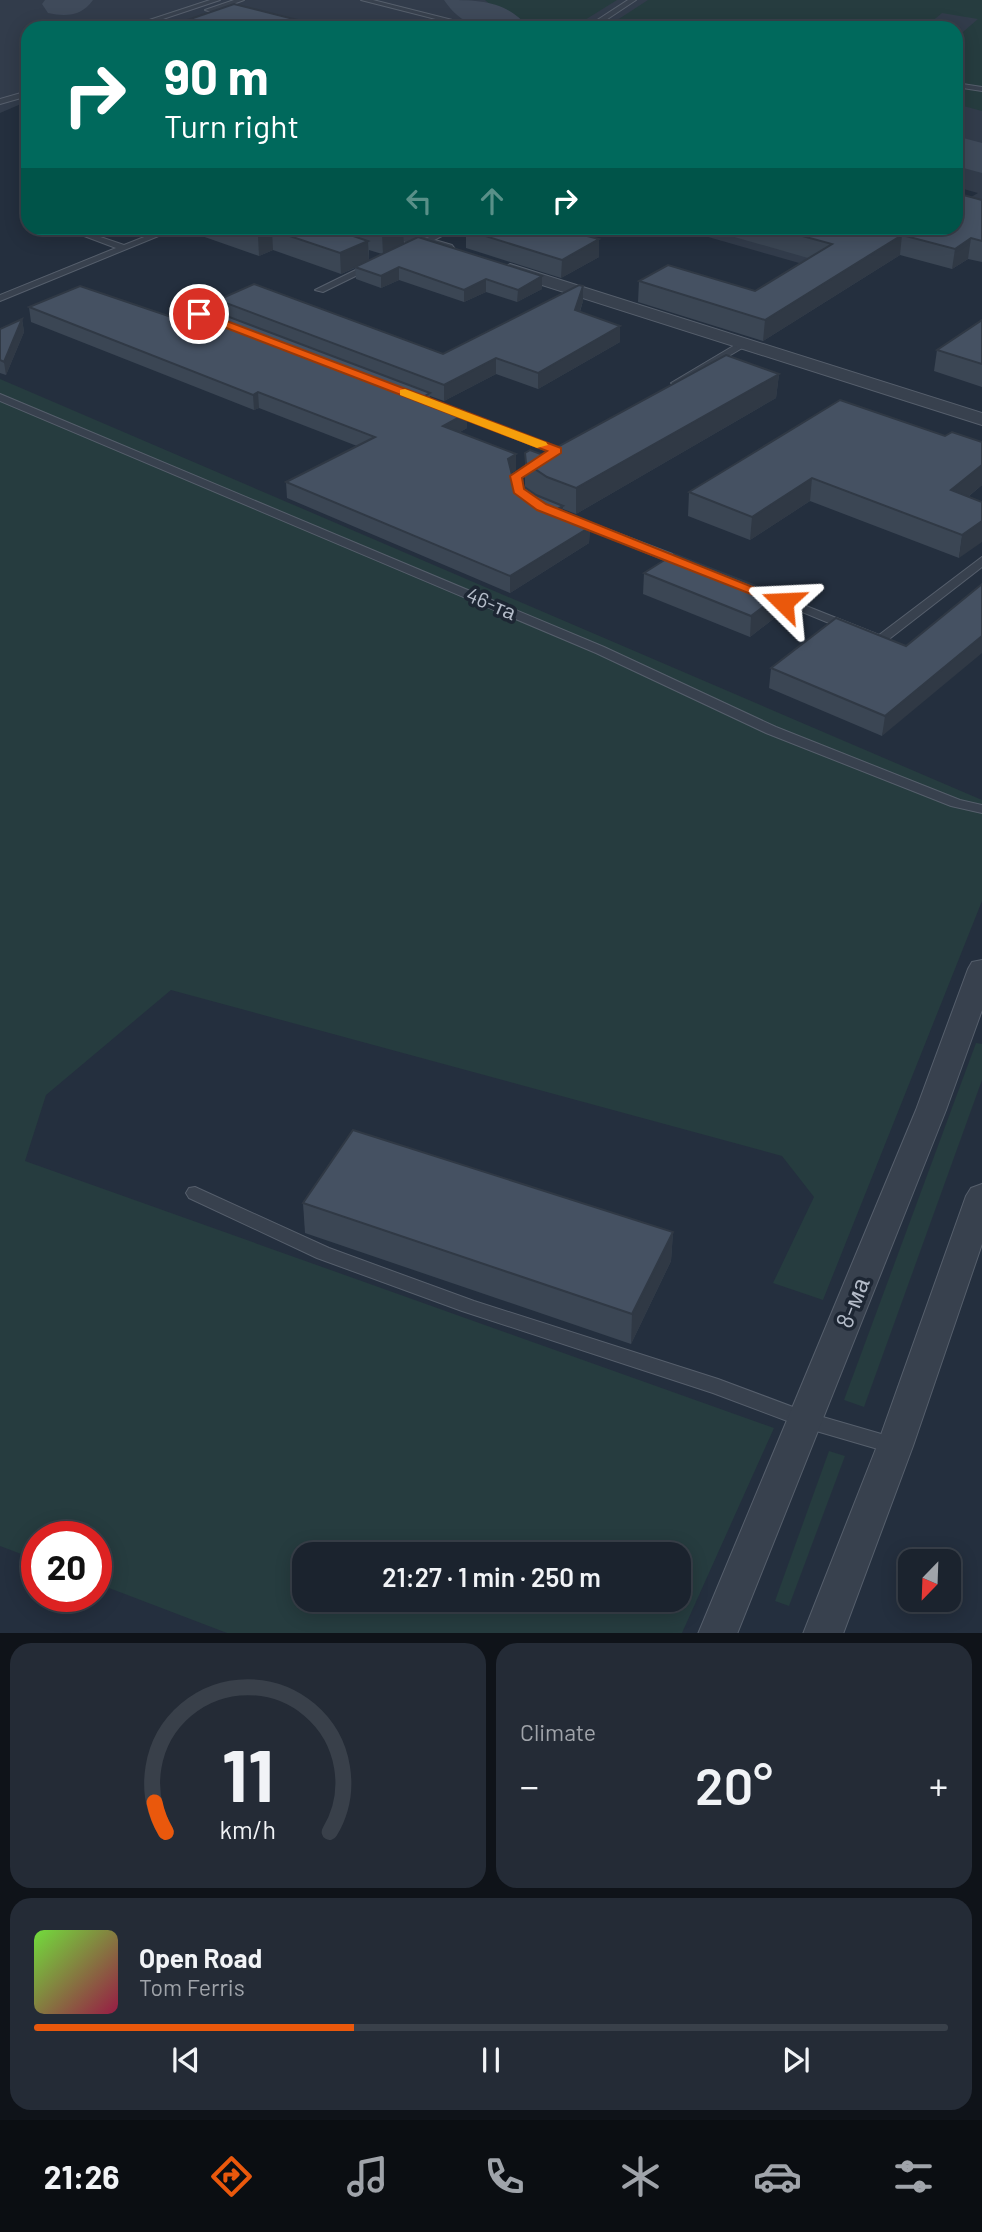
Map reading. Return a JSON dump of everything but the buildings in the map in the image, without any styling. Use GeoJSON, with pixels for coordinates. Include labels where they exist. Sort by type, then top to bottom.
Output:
{"type":"FeatureCollection","features":[{"type":"Feature","properties":{"kind":"street"},"geometry":{"type":"LineString","coordinates":[[401,235],[462,254]]}},
{"type":"Feature","properties":{"kind":"street"},"geometry":{"type":"LineString","coordinates":[[488,262],[982,419]]}},
{"type":"Feature","properties":{"kind":"street","name":"8-ма"},"geometry":{"type":"LineString","coordinates":[[722,1632],[932,1110],[982,969]]}},
{"type":"Feature","properties":{"kind":"street"},"geometry":{"type":"LineString","coordinates":[[823,1633],[895,1446],[982,1196]]}},
{"type":"Feature","properties":{"kind":"lane"},"geometry":{"type":"LineString","coordinates":[[150,21],[217,0]]}},
{"type":"Feature","properties":{"kind":"lane"},"geometry":{"type":"LineString","coordinates":[[176,21],[241,0]]}},
{"type":"Feature","properties":{"kind":"lane"},"geometry":{"type":"LineString","coordinates":[[364,0],[451,21]]}},
{"type":"Feature","properties":{"kind":"lane"},"geometry":{"type":"LineString","coordinates":[[600,21],[633,0]]}},
{"type":"Feature","properties":{"kind":"lane"},"geometry":{"type":"LineString","coordinates":[[963,86],[982,89]]}},
{"type":"Feature","properties":{"kind":"lane"},"geometry":{"type":"LineString","coordinates":[[0,103],[21,96]]}},
{"type":"Feature","properties":{"kind":"lane"},"geometry":{"type":"LineString","coordinates":[[87,235],[124,248]]}},
{"type":"Feature","properties":{"kind":"lane"},"geometry":{"type":"LineString","coordinates":[[0,298],[156,235]]}},
{"type":"Feature","properties":{"kind":"lane"},"geometry":{"type":"LineString","coordinates":[[404,251],[438,235]]}},
{"type":"Feature","properties":{"kind":"lane"},"geometry":{"type":"LineString","coordinates":[[320,290],[383,260],[371,256]]}},
{"type":"Feature","properties":{"kind":"lane"},"geometry":{"type":"LineString","coordinates":[[0,287],[13,292]]}},
{"type":"Feature","properties":{"kind":"lane"},"geometry":{"type":"LineString","coordinates":[[662,390],[744,344]]}},
{"type":"Feature","properties":{"kind":"lane","name":"46-та"},"geometry":{"type":"LineString","coordinates":[[0,397],[600,650],[771,730],[956,803],[982,809]]}},
{"type":"Feature","properties":{"kind":"lane"},"geometry":{"type":"LineString","coordinates":[[442,407],[556,451]]}},
{"type":"Feature","properties":{"kind":"lane"},"geometry":{"type":"LineString","coordinates":[[568,444],[516,476],[518,491],[541,507],[692,566]]}},
{"type":"Feature","properties":{"kind":"lane"},"geometry":{"type":"LineString","coordinates":[[755,590],[880,639],[982,561]]}},
{"type":"Feature","properties":{"kind":"lane"},"geometry":{"type":"LineString","coordinates":[[195,1193],[335,1257],[468,1306],[718,1387],[806,1420],[895,1446]]}},
{"type":"Feature","properties":{"kind":"shaded area"},"geometry":{"type":"Polygon","coordinates":[[[0,0],[982,0],[982,220],[963,210],[963,202],[978,193],[963,189],[963,21],[21,21],[21,104],[0,113],[0,0]]]}},
{"type":"Feature","properties":{"kind":"shaded area"},"geometry":{"type":"Polygon","coordinates":[[[701,235],[873,235],[813,267],[701,235]]]}},
{"type":"Feature","properties":{"kind":"green space"},"geometry":{"type":"Polygon","coordinates":[[[485,0],[617,0],[583,21],[517,21],[498,11],[485,0]]]}},
{"type":"Feature","properties":{"kind":"green space"},"geometry":{"type":"Polygon","coordinates":[[[648,0],[982,0],[982,111],[963,106],[963,32],[978,19],[942,13],[932,21],[616,21],[648,0]]]}},
{"type":"Feature","properties":{"kind":"green space"},"geometry":{"type":"Polygon","coordinates":[[[0,379],[982,800],[982,901],[823,1300],[773,1283],[814,1197],[782,1156],[171,990],[46,1095],[25,1161],[774,1428],[682,1633],[227,1633],[112,1589],[112,1521],[21,1521],[21,1554],[0,1546],[0,379]]]}},
{"type":"Feature","properties":{"kind":"green space"},"geometry":{"type":"Polygon","coordinates":[[[976,1043],[982,1044],[982,1080],[864,1407],[844,1400],[976,1043]]]}},
{"type":"Feature","properties":{"kind":"green space"},"geometry":{"type":"Polygon","coordinates":[[[829,1451],[845,1456],[789,1606],[775,1601],[829,1451]]]}},
{"type":"Feature","properties":{"kind":"taxiway"},"geometry":{"type":"LineString","coordinates":[[63,4],[72,0]]}},
{"type":"Feature","properties":{"kind":"taxiway"},"geometry":{"type":"LineString","coordinates":[[465,0],[496,21]]}},
{"type":"Feature","properties":{"kind":"taxiway"},"geometry":{"type":"LineString","coordinates":[[963,153],[982,158]]}},
{"type":"Feature","properties":{"kind":"slow traffic"},"geometry":{"type":"LineString","coordinates":[[405,393],[542,445]]}},
{"type":"Feature","properties":{"kind":"route"},"geometry":{"type":"LineString","coordinates":[[199,314],[556,451],[516,476],[518,491],[541,507],[783,602]]}}]}
